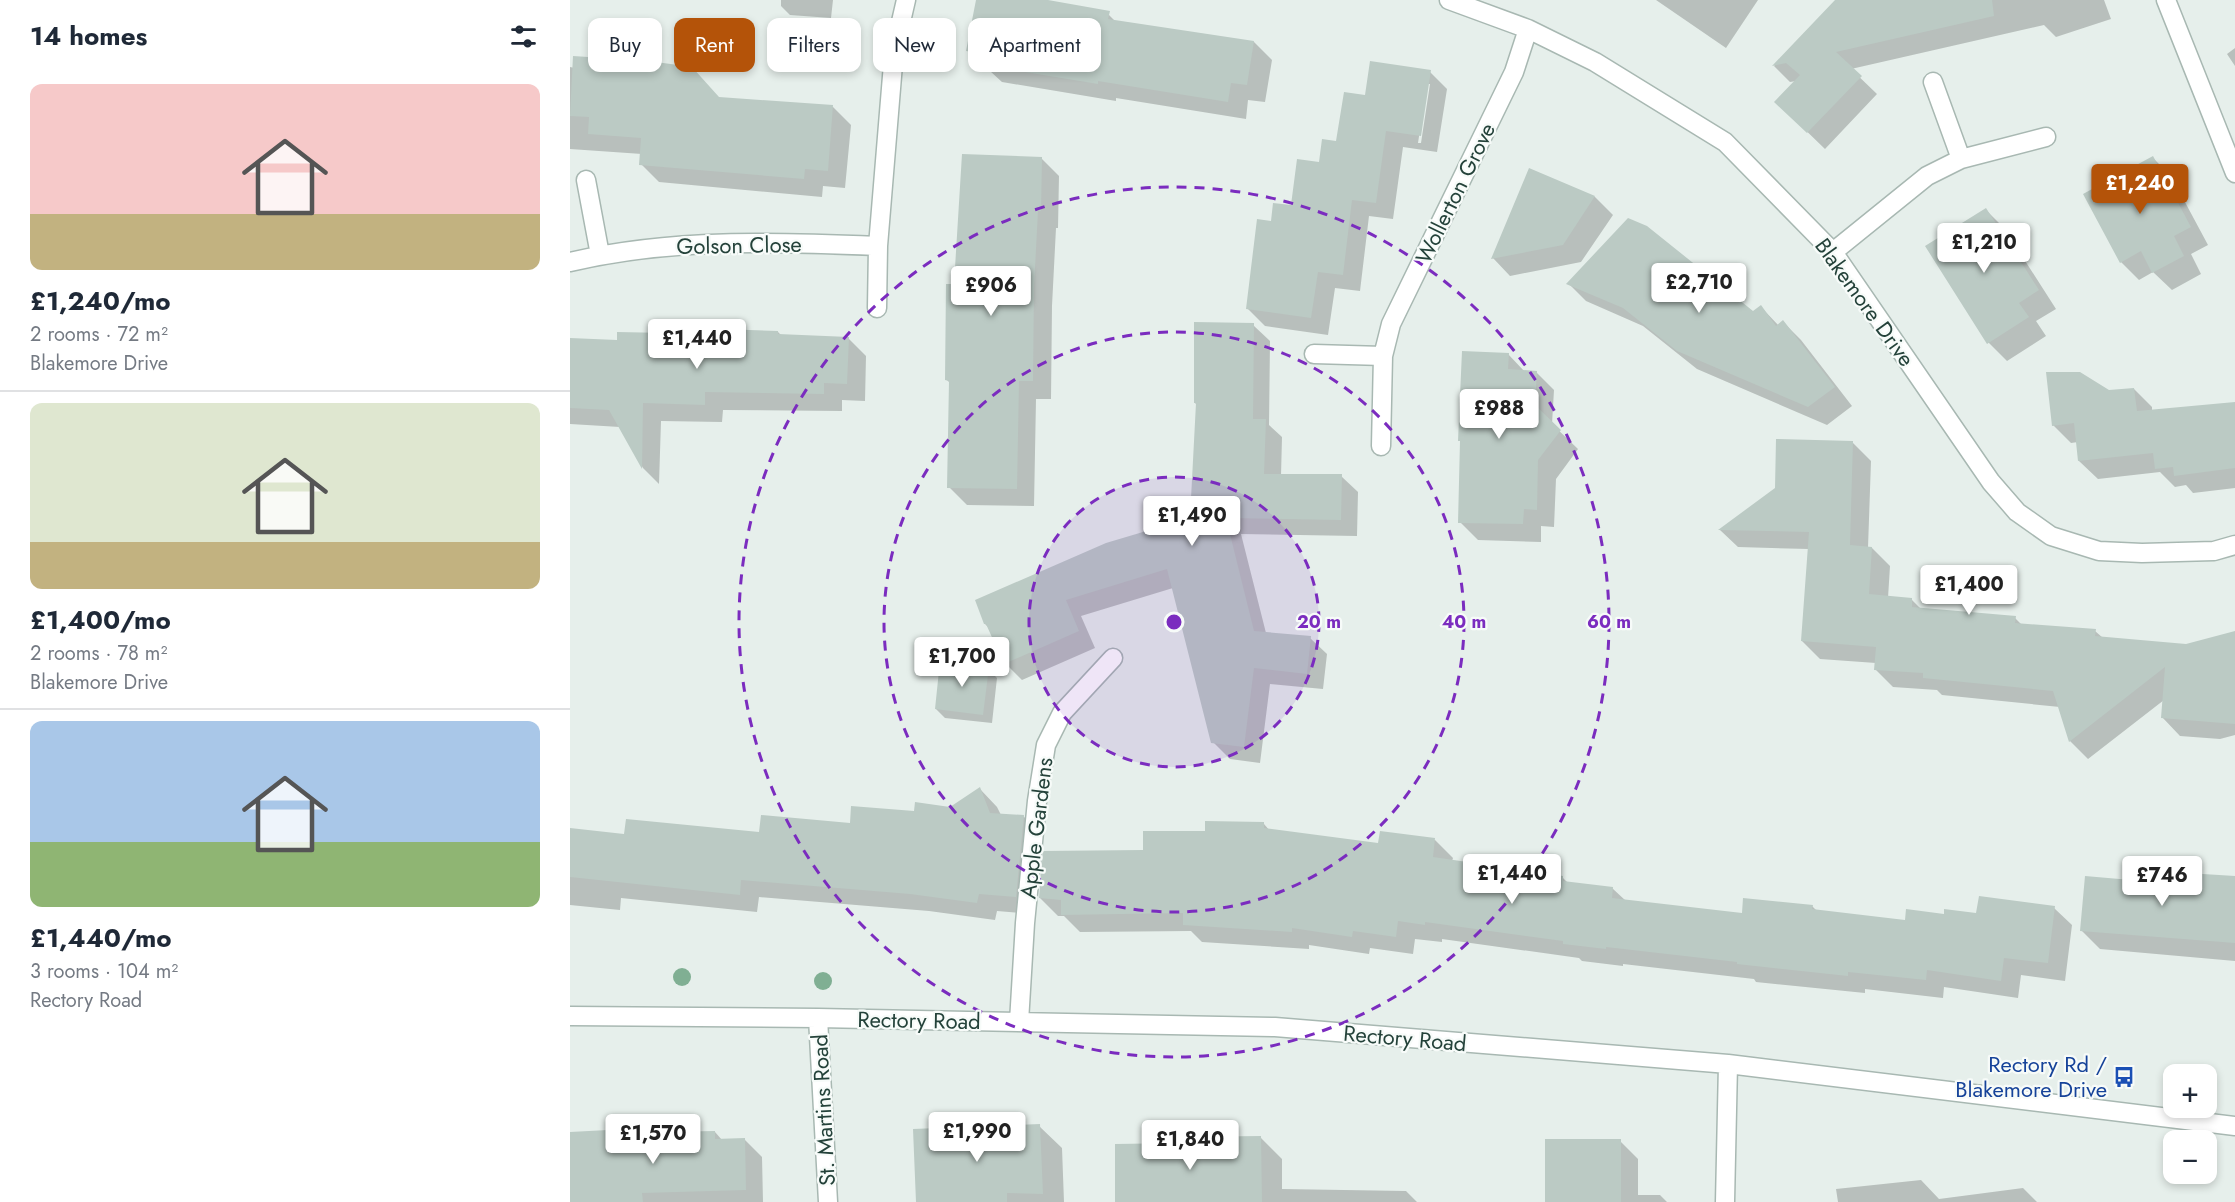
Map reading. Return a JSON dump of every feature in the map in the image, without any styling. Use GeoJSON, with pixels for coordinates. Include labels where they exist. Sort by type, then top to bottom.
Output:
{"type":"FeatureCollection","features":[{"type":"Feature","properties":{"kind":"street"},"geometry":{"type":"LineString","coordinates":[[877,308],[878,246],[894,52],[906,0]]}},
{"type":"Feature","properties":{"kind":"street","name":"Blakemore Drive"},"geometry":{"type":"LineString","coordinates":[[1449,0],[1528,29],[1595,62],[1725,142],[1833,252],[1991,482],[2017,512],[2051,536],[2099,551],[2142,553],[2214,551],[2235,545]]}},
{"type":"Feature","properties":{"kind":"street"},"geometry":{"type":"LineString","coordinates":[[2166,0],[2235,172]]}},
{"type":"Feature","properties":{"kind":"street","name":"Wollerton Grove"},"geometry":{"type":"LineString","coordinates":[[1381,446],[1383,356],[1391,324],[1514,72],[1528,29]]}},
{"type":"Feature","properties":{"kind":"street"},"geometry":{"type":"LineString","coordinates":[[1933,82],[1961,159]]}},
{"type":"Feature","properties":{"kind":"street"},"geometry":{"type":"LineString","coordinates":[[1833,252],[1927,176],[1961,159],[2046,137]]}},
{"type":"Feature","properties":{"kind":"street"},"geometry":{"type":"LineString","coordinates":[[586,180],[600,255]]}},
{"type":"Feature","properties":{"kind":"street","name":"Golson Close"},"geometry":{"type":"LineString","coordinates":[[570,262],[639,249],[719,242],[878,246]]}},
{"type":"Feature","properties":{"kind":"street"},"geometry":{"type":"LineString","coordinates":[[1314,354],[1383,356]]}},
{"type":"Feature","properties":{"kind":"street","name":"Apple Gardens"},"geometry":{"type":"LineString","coordinates":[[1019,1022],[1035,823],[1046,745],[1062,713],[1113,658]]}},
{"type":"Feature","properties":{"kind":"street","name":"Rectory Road"},"geometry":{"type":"LineString","coordinates":[[570,1016],[818,1018],[1275,1027],[1728,1064],[2235,1126]]}},
{"type":"Feature","properties":{"kind":"street","name":"St. Martins Road"},"geometry":{"type":"LineString","coordinates":[[818,1018],[828,1202]]}},
{"type":"Feature","properties":{"kind":"street"},"geometry":{"type":"LineString","coordinates":[[1725,1202],[1728,1064]]}},
{"type":"Feature","properties":{"kind":"building"},"geometry":{"type":"Polygon","coordinates":[[[976,0],[1048,0],[1110,11],[1108,19],[1254,41],[1247,85],[1231,83],[1228,102],[1025,72],[1101,72],[1101,18],[972,18],[976,0]]]}},
{"type":"Feature","properties":{"kind":"building"},"geometry":{"type":"Polygon","coordinates":[[[1835,0],[1992,0],[1994,16],[1836,52],[1862,76],[1807,133],[1774,102],[1800,75],[1786,63],[1772,66],[1835,0]]]}},
{"type":"Feature","properties":{"kind":"building"},"geometry":{"type":"Polygon","coordinates":[[[573,56],[588,57],[588,72],[662,72],[662,63],[674,64],[674,72],[696,72],[719,97],[833,105],[828,171],[805,169],[804,179],[639,165],[641,138],[588,134],[589,117],[570,116],[573,56]]]}},
{"type":"Feature","properties":{"kind":"building"},"geometry":{"type":"Polygon","coordinates":[[[1370,61],[1431,70],[1421,136],[1386,131],[1376,203],[1352,200],[1343,275],[1318,272],[1311,318],[1246,309],[1257,219],[1271,221],[1273,203],[1291,205],[1297,159],[1319,162],[1322,139],[1336,141],[1344,92],[1365,95],[1370,61]]]}},
{"type":"Feature","properties":{"kind":"building"},"geometry":{"type":"Polygon","coordinates":[[[962,154],[1042,157],[1041,211],[1038,211],[1034,287],[1033,381],[1019,381],[1017,489],[947,488],[949,381],[945,380],[946,284],[954,284],[962,154]]]}},
{"type":"Feature","properties":{"kind":"building"},"geometry":{"type":"Polygon","coordinates":[[[2153,156],[2191,227],[2174,236],[2184,256],[2152,273],[2141,251],[2120,263],[2083,194],[2153,156]]]}},
{"type":"Feature","properties":{"kind":"building"},"geometry":{"type":"Polygon","coordinates":[[[1529,168],[1595,196],[1563,245],[1491,259],[1529,168]]]}},
{"type":"Feature","properties":{"kind":"building"},"geometry":{"type":"Polygon","coordinates":[[[1986,208],[2039,290],[2019,303],[2029,317],[1987,344],[1925,246],[1986,208]]]}},
{"type":"Feature","properties":{"kind":"building"},"geometry":{"type":"Polygon","coordinates":[[[1628,218],[1647,226],[1753,311],[1761,305],[1776,326],[1783,320],[1835,387],[1808,407],[1677,351],[1623,308],[1566,284],[1628,218]]]}},
{"type":"Feature","properties":{"kind":"building"},"geometry":{"type":"Polygon","coordinates":[[[1194,322],[1254,323],[1253,419],[1266,419],[1264,474],[1342,474],[1341,520],[1226,518],[1254,631],[1311,636],[1307,674],[1254,668],[1244,747],[1211,743],[1167,569],[1066,600],[1079,631],[1004,664],[975,600],[1106,543],[1190,518],[1196,403],[1194,403],[1194,322]]]}},
{"type":"Feature","properties":{"kind":"building"},"geometry":{"type":"Polygon","coordinates":[[[720,329],[849,337],[847,384],[824,383],[824,394],[705,392],[705,405],[643,403],[642,469],[609,410],[570,408],[570,338],[617,340],[617,332],[719,334],[720,329]]]}},
{"type":"Feature","properties":{"kind":"building"},"geometry":{"type":"Polygon","coordinates":[[[1462,351],[1509,353],[1508,369],[1537,371],[1535,405],[1561,430],[1538,460],[1537,510],[1524,509],[1523,524],[1458,523],[1460,441],[1458,441],[1462,351]]]}},
{"type":"Feature","properties":{"kind":"building"},"geometry":{"type":"Polygon","coordinates":[[[2046,372],[2080,372],[2109,390],[2134,388],[2137,411],[2235,402],[2235,468],[2174,476],[2173,467],[2155,469],[2153,453],[2078,461],[2074,423],[2052,426],[2046,372]]]}},
{"type":"Feature","properties":{"kind":"building"},"geometry":{"type":"Polygon","coordinates":[[[1776,439],[1853,441],[1850,545],[1872,547],[1869,594],[1912,598],[1912,607],[2016,616],[2015,623],[2096,629],[2095,636],[2186,644],[2235,631],[2235,724],[2161,718],[2165,667],[2069,742],[2053,691],[1923,678],[1923,673],[1874,670],[1876,647],[1801,641],[1809,532],[1718,530],[1775,488],[1776,439]]]}},
{"type":"Feature","properties":{"kind":"building"},"geometry":{"type":"Polygon","coordinates":[[[940,661],[989,667],[983,715],[935,709],[940,661]]]}},
{"type":"Feature","properties":{"kind":"building"},"geometry":{"type":"Polygon","coordinates":[[[980,787],[990,813],[1024,815],[1016,897],[979,894],[977,903],[910,894],[741,880],[740,895],[570,877],[570,828],[624,834],[626,819],[759,832],[761,815],[850,823],[851,806],[914,811],[915,802],[950,807],[980,787]]]}},
{"type":"Feature","properties":{"kind":"building"},"geometry":{"type":"Polygon","coordinates":[[[1205,821],[1264,822],[1264,828],[1378,843],[1380,831],[1435,838],[1433,857],[1563,876],[1563,881],[1613,887],[1612,898],[1742,913],[1743,898],[1813,905],[1812,909],[1905,920],[1906,909],[1944,914],[1944,909],[1976,913],[1979,896],[2055,906],[2048,963],[2004,958],[2001,981],[1927,970],[1926,980],[1848,972],[1848,976],[1606,947],[1606,949],[1563,944],[1563,941],[1425,922],[1425,925],[1398,921],[1396,937],[1353,931],[1352,937],[1292,928],[1292,932],[1183,925],[1183,913],[1061,915],[1061,900],[1039,898],[1043,851],[1143,850],[1143,831],[1205,831],[1205,821]]]}},
{"type":"Feature","properties":{"kind":"building"},"geometry":{"type":"Polygon","coordinates":[[[2155,871],[2235,876],[2235,943],[2080,931],[2085,876],[2154,882],[2155,871]]]}},
{"type":"Feature","properties":{"kind":"building"},"geometry":{"type":"Polygon","coordinates":[[[1040,1124],[1043,1194],[1007,1193],[1007,1202],[916,1202],[913,1129],[1040,1124]]]}},
{"type":"Feature","properties":{"kind":"building"},"geometry":{"type":"Polygon","coordinates":[[[608,1130],[609,1133],[715,1131],[715,1139],[745,1138],[746,1190],[642,1193],[643,1202],[570,1202],[570,1132],[608,1130]]]}},
{"type":"Feature","properties":{"kind":"building"},"geometry":{"type":"Polygon","coordinates":[[[1261,1136],[1262,1202],[1115,1202],[1115,1144],[1179,1143],[1179,1137],[1261,1136]]]}},
{"type":"Feature","properties":{"kind":"building"},"geometry":{"type":"Polygon","coordinates":[[[1545,1139],[1621,1139],[1621,1202],[1545,1202],[1545,1139]]]}},
{"type":"Feature","properties":{"kind":"place","name":"Rectory Rd / Blakemore Drive"},"geometry":{"type":"Point","coordinates":[2124,1077]}}]}
